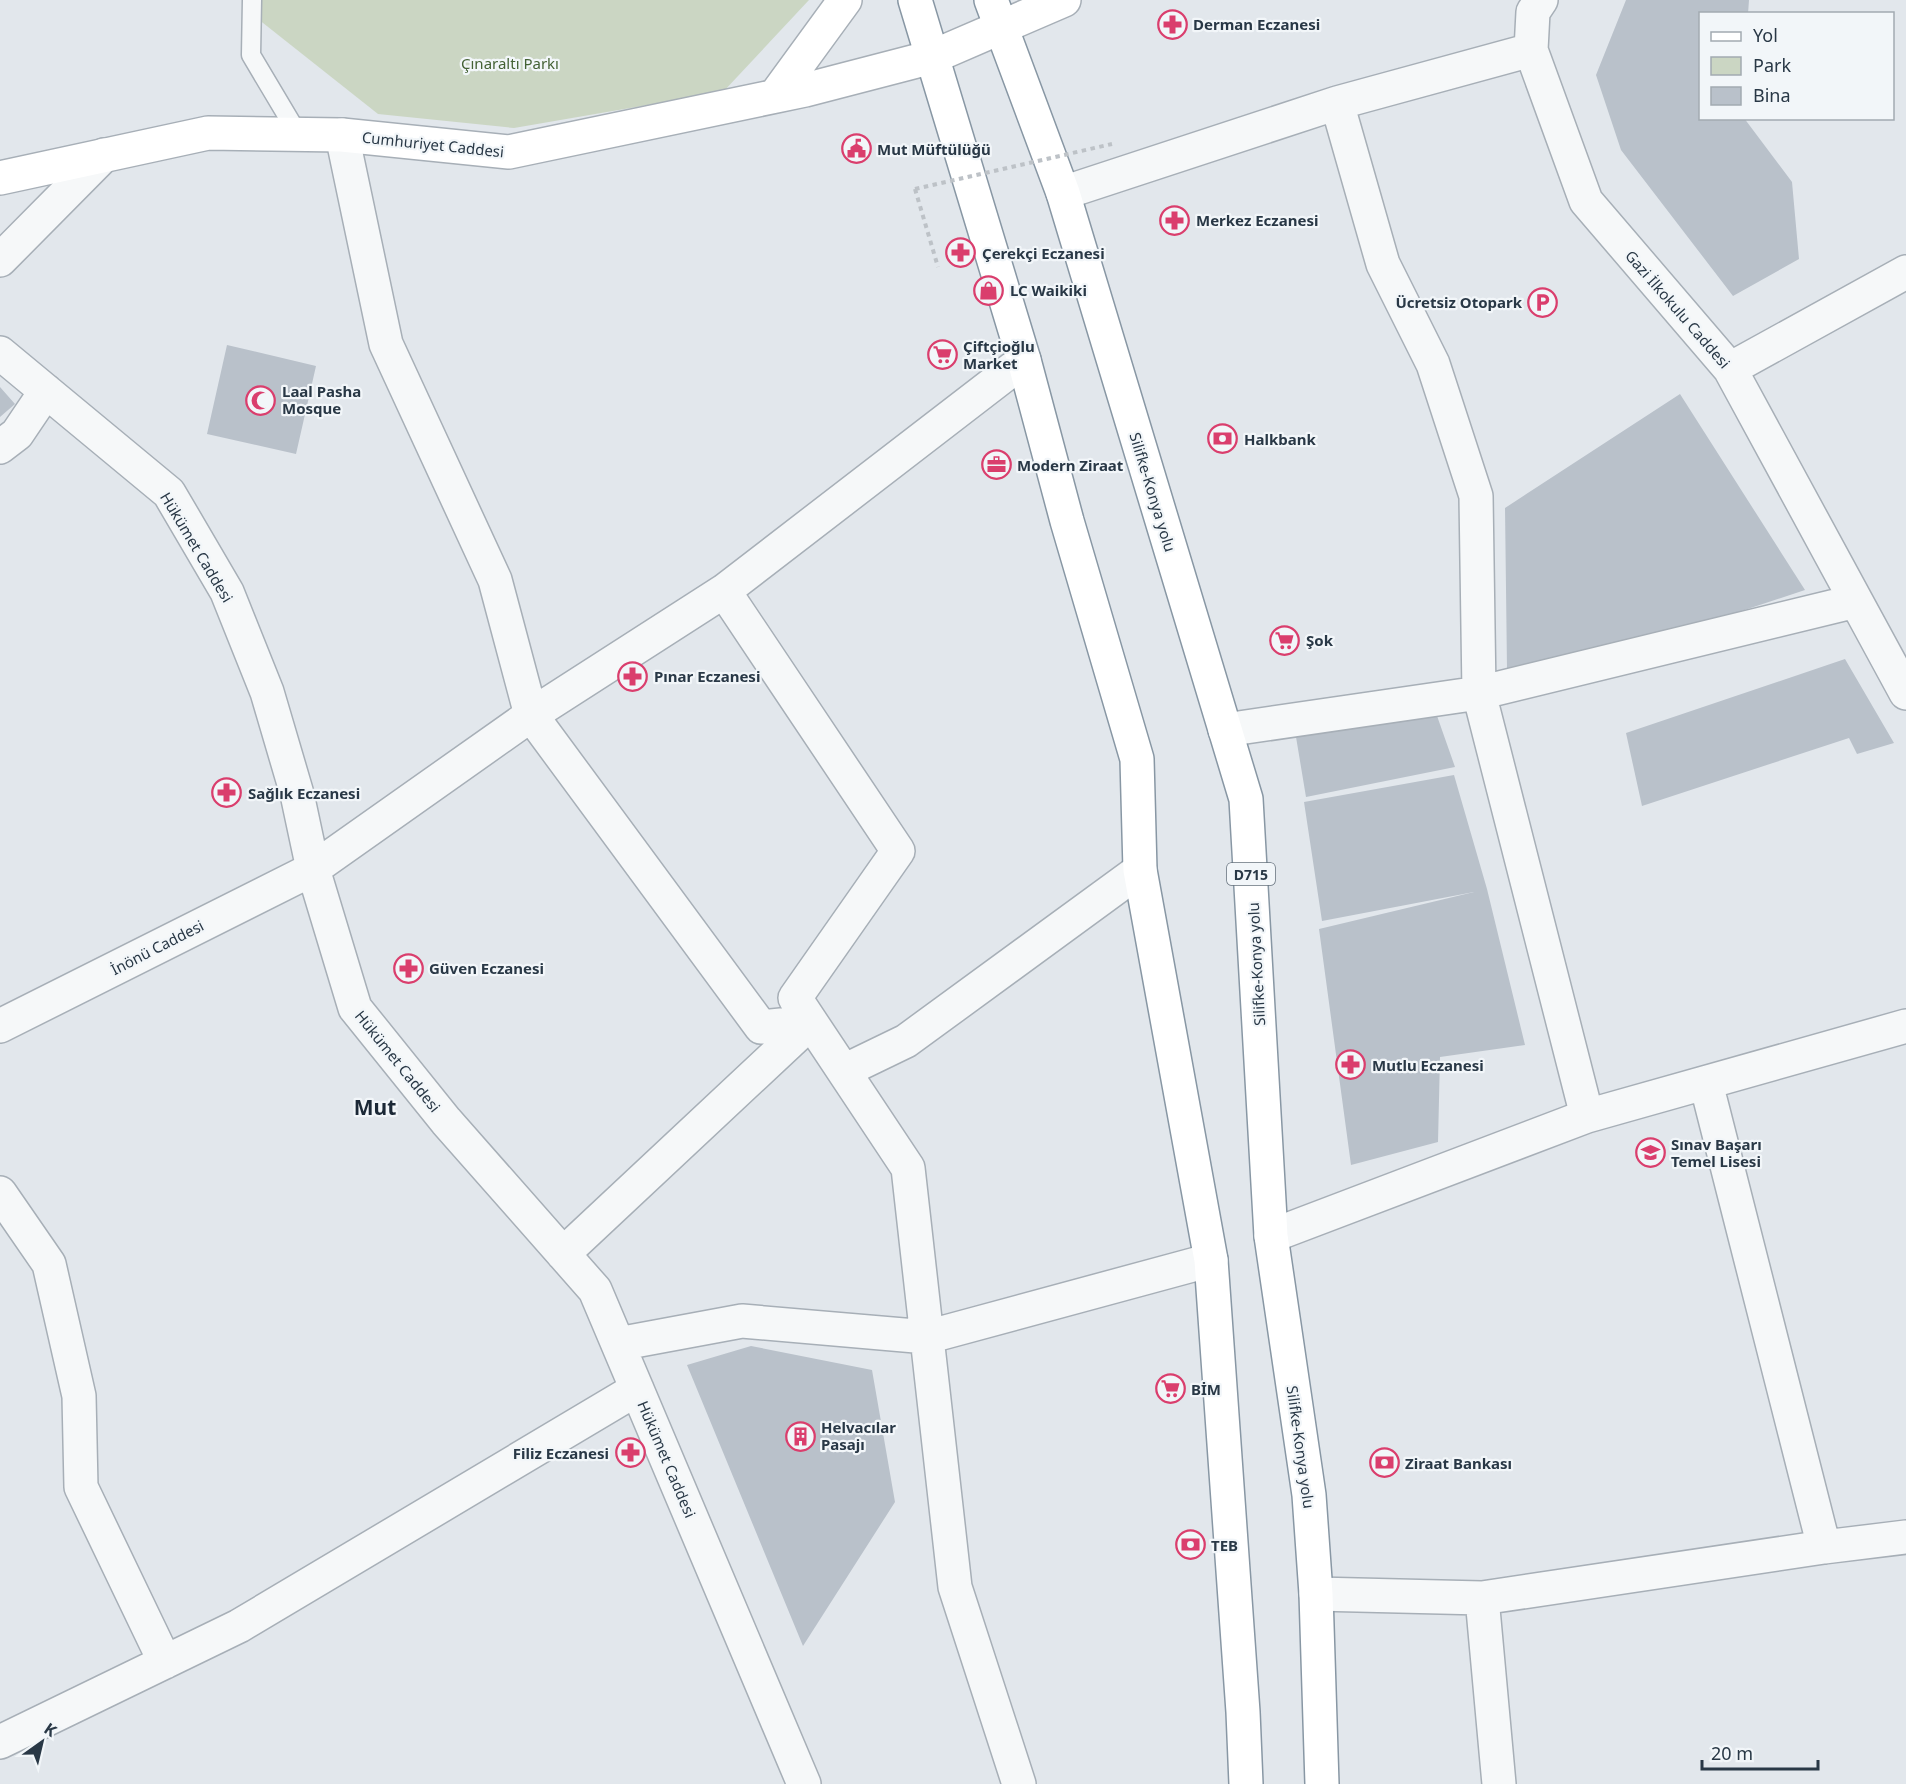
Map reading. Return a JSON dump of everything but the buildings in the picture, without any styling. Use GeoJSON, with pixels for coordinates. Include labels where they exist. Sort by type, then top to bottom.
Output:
{"type":"FeatureCollection","features":[{"type":"Feature","properties":{"kind":"main road"},"geometry":{"type":"LineString","coordinates":[[775,96],[844,0]]}},
{"type":"Feature","properties":{"kind":"main road"},"geometry":{"type":"LineString","coordinates":[[915,0],[1024,360],[1067,520],[1137,759],[1140,870],[1211,1260],[1246,1784]]}},
{"type":"Feature","properties":{"kind":"main road","name":"Cumhuriyet Caddesi"},"geometry":{"type":"LineString","coordinates":[[0,178],[208,133],[342,135],[510,152],[775,96],[932,57],[996,13],[1065,0]]}},
{"type":"Feature","properties":{"kind":"main road","name":"Silifke-Konya yolu"},"geometry":{"type":"LineString","coordinates":[[996,13],[1063,193],[1246,799],[1271,1236],[1309,1495],[1316,1594],[1322,1784]]}},
{"type":"Feature","properties":{"kind":"street","name":"Gazi İlkokulu Caddesi"},"geometry":{"type":"LineString","coordinates":[[1532,4],[1531,50],[1586,201],[1730,369],[1906,693]]}},
{"type":"Feature","properties":{"kind":"street"},"geometry":{"type":"LineString","coordinates":[[1063,193],[1337,103],[1531,50]]}},
{"type":"Feature","properties":{"kind":"street"},"geometry":{"type":"LineString","coordinates":[[1337,103],[1383,264],[1433,364],[1476,496],[1479,693],[1587,1116]]}},
{"type":"Feature","properties":{"kind":"street"},"geometry":{"type":"LineString","coordinates":[[342,135],[386,344],[495,580],[531,715],[761,1027],[811,1022]]}},
{"type":"Feature","properties":{"kind":"street"},"geometry":{"type":"LineString","coordinates":[[0,260],[104,155]]}},
{"type":"Feature","properties":{"kind":"street"},"geometry":{"type":"LineString","coordinates":[[1730,369],[1906,272]]}},
{"type":"Feature","properties":{"kind":"street","name":"Hükümet Caddesi"},"geometry":{"type":"LineString","coordinates":[[0,353],[169,493],[227,592],[267,692],[297,794],[313,869],[355,1008],[446,1121],[595,1290],[804,1784]]}},
{"type":"Feature","properties":{"kind":"street","name":"İnönü Caddesi"},"geometry":{"type":"LineString","coordinates":[[1,1023],[313,869],[531,715],[724,591],[1024,360]]}},
{"type":"Feature","properties":{"kind":"street"},"geometry":{"type":"LineString","coordinates":[[0,447],[17,434],[46,391]]}},
{"type":"Feature","properties":{"kind":"street"},"geometry":{"type":"LineString","coordinates":[[724,591],[898,851],[795,998],[908,1168],[955,1587],[1019,1784]]}},
{"type":"Feature","properties":{"kind":"street"},"geometry":{"type":"LineString","coordinates":[[1225,730],[1479,693],[1856,601]]}},
{"type":"Feature","properties":{"kind":"street"},"geometry":{"type":"LineString","coordinates":[[844,1071],[906,1041],[1140,870]]}},
{"type":"Feature","properties":{"kind":"street"},"geometry":{"type":"LineString","coordinates":[[563,1254],[811,1022]]}},
{"type":"Feature","properties":{"kind":"street"},"geometry":{"type":"LineString","coordinates":[[1271,1236],[1587,1116],[1906,1026]]}},
{"type":"Feature","properties":{"kind":"street"},"geometry":{"type":"LineString","coordinates":[[1706,1083],[1824,1547]]}},
{"type":"Feature","properties":{"kind":"street"},"geometry":{"type":"LineString","coordinates":[[0,1192],[49,1264],[79,1396],[81,1487],[165,1662]]}},
{"type":"Feature","properties":{"kind":"street"},"geometry":{"type":"LineString","coordinates":[[618,1344],[742,1321],[927,1337],[1211,1260]]}},
{"type":"Feature","properties":{"kind":"street"},"geometry":{"type":"LineString","coordinates":[[0,1742],[239,1626],[637,1389]]}},
{"type":"Feature","properties":{"kind":"street"},"geometry":{"type":"LineString","coordinates":[[1316,1594],[1482,1598],[1906,1537]]}},
{"type":"Feature","properties":{"kind":"street"},"geometry":{"type":"LineString","coordinates":[[1482,1598],[1499,1784]]}},
{"type":"Feature","properties":{"kind":"lane"},"geometry":{"type":"LineString","coordinates":[[252,0],[251,55],[298,134]]}},
{"type":"Feature","properties":{"kind":"path"},"geometry":{"type":"LineString","coordinates":[[938,267],[915,189],[1112,144]]}},
{"type":"Feature","properties":{"kind":"green space","name":"Çınaraltı Parkı"},"geometry":{"type":"Polygon","coordinates":[[[260,0],[809,0],[723,92],[514,128],[378,114],[258,19],[260,0]]]}},
{"type":"Feature","properties":{"kind":"place","name":"Derman Eczanesi"},"geometry":{"type":"Point","coordinates":[1172,24]}},
{"type":"Feature","properties":{"kind":"place","name":"Mut Müftülüğü"},"geometry":{"type":"Point","coordinates":[856,149]}},
{"type":"Feature","properties":{"kind":"place","name":"Merkez Eczanesi"},"geometry":{"type":"Point","coordinates":[1175,220]}},
{"type":"Feature","properties":{"kind":"place","name":"Çerekçi Eczanesi"},"geometry":{"type":"Point","coordinates":[961,253]}},
{"type":"Feature","properties":{"kind":"place","name":"LC Waikiki"},"geometry":{"type":"Point","coordinates":[989,290]}},
{"type":"Feature","properties":{"kind":"place","name":"Ücretsiz Otopark"},"geometry":{"type":"Point","coordinates":[1543,302]}},
{"type":"Feature","properties":{"kind":"place","name":"Çiftçioğlu Market"},"geometry":{"type":"Point","coordinates":[942,355]}},
{"type":"Feature","properties":{"kind":"place","name":"Laal Pasha Mosque"},"geometry":{"type":"Point","coordinates":[261,400]}},
{"type":"Feature","properties":{"kind":"place","name":"Halkbank"},"geometry":{"type":"Point","coordinates":[1223,439]}},
{"type":"Feature","properties":{"kind":"place","name":"Modern Ziraat"},"geometry":{"type":"Point","coordinates":[996,465]}},
{"type":"Feature","properties":{"kind":"place","name":"Şok"},"geometry":{"type":"Point","coordinates":[1285,640]}},
{"type":"Feature","properties":{"kind":"place","name":"Pınar Eczanesi"},"geometry":{"type":"Point","coordinates":[633,676]}},
{"type":"Feature","properties":{"kind":"place","name":"Sağlık Eczanesi"},"geometry":{"type":"Point","coordinates":[227,793]}},
{"type":"Feature","properties":{"kind":"place","name":"Güven Eczanesi"},"geometry":{"type":"Point","coordinates":[408,968]}},
{"type":"Feature","properties":{"kind":"place","name":"Mutlu Eczanesi"},"geometry":{"type":"Point","coordinates":[1351,1065]}},
{"type":"Feature","properties":{"kind":"place","name":"Sınav Başarı Temel Lisesi"},"geometry":{"type":"Point","coordinates":[1650,1153]}},
{"type":"Feature","properties":{"kind":"place","name":"BİM"},"geometry":{"type":"Point","coordinates":[1170,1389]}},
{"type":"Feature","properties":{"kind":"place","name":"Helvacılar Pasajı"},"geometry":{"type":"Point","coordinates":[800,1436]}},
{"type":"Feature","properties":{"kind":"place","name":"Filiz Eczanesi"},"geometry":{"type":"Point","coordinates":[630,1453]}},
{"type":"Feature","properties":{"kind":"place","name":"Ziraat Bankası"},"geometry":{"type":"Point","coordinates":[1384,1463]}},
{"type":"Feature","properties":{"kind":"place","name":"TEB"},"geometry":{"type":"Point","coordinates":[1190,1545]}},
{"type":"Feature","properties":{"kind":"district","name":"Mut"},"geometry":{"type":"Point","coordinates":[375,1107]}}]}
